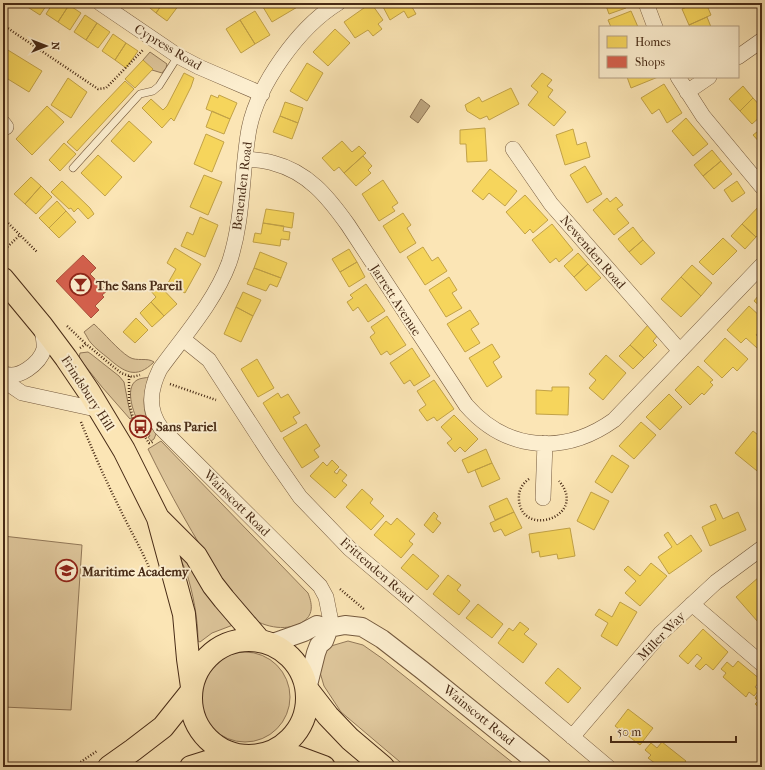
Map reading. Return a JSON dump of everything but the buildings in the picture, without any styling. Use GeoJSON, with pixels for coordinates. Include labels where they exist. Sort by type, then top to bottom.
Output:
{"type":"FeatureCollection","features":[{"type":"Feature","properties":{"kind":"main road","name":"Frindsbury Hill"},"geometry":{"type":"LineString","coordinates":[[3,279],[66,358],[100,410],[124,450],[158,518],[184,614],[192,689]]}},
{"type":"Feature","properties":{"kind":"main road","name":"Frindsbury Hill"},"geometry":{"type":"LineString","coordinates":[[158,518],[196,556],[210,580],[224,599],[265,642]]}},
{"type":"Feature","properties":{"kind":"main road"},"geometry":{"type":"LineString","coordinates":[[192,767],[207,762],[246,756],[258,756],[274,751],[291,739],[299,728],[306,710],[307,690],[302,674],[293,659],[285,652],[265,642],[249,640],[238,641],[214,651],[200,667],[192,689],[191,705],[194,718],[205,736],[214,745],[226,752],[246,756]]}},
{"type":"Feature","properties":{"kind":"main road"},"geometry":{"type":"LineString","coordinates":[[103,758],[134,750],[163,726],[192,689]]}},
{"type":"Feature","properties":{"kind":"main road"},"geometry":{"type":"LineString","coordinates":[[307,690],[328,716],[350,739],[383,767]]}},
{"type":"Feature","properties":{"kind":"main road"},"geometry":{"type":"LineString","coordinates":[[274,751],[297,757],[324,767]]}},
{"type":"Feature","properties":{"kind":"street","name":"Cypress Road"},"geometry":{"type":"LineString","coordinates":[[100,3],[178,56],[199,67],[262,94]]}},
{"type":"Feature","properties":{"kind":"street","name":"Benenden Road"},"geometry":{"type":"LineString","coordinates":[[156,378],[160,369],[183,339],[216,290],[229,262],[235,244],[240,218],[245,159],[251,122],[262,94],[276,68],[292,44],[315,20],[338,3]]}},
{"type":"Feature","properties":{"kind":"street"},"geometry":{"type":"LineString","coordinates":[[646,3],[655,26]]}},
{"type":"Feature","properties":{"kind":"street"},"geometry":{"type":"LineString","coordinates":[[739,56],[762,40]]}},
{"type":"Feature","properties":{"kind":"street"},"geometry":{"type":"LineString","coordinates":[[679,78],[708,122],[762,187]]}},
{"type":"Feature","properties":{"kind":"street"},"geometry":{"type":"LineString","coordinates":[[687,92],[708,78]]}},
{"type":"Feature","properties":{"kind":"street","name":"Newenden Road"},"geometry":{"type":"LineString","coordinates":[[513,149],[551,204],[680,351]]}},
{"type":"Feature","properties":{"kind":"street","name":"Jarrett Avenue"},"geometry":{"type":"LineString","coordinates":[[245,159],[272,162],[283,166],[301,175],[314,184],[327,197],[348,225],[437,363],[469,409],[484,422],[505,435],[524,441],[545,444],[560,443],[588,436],[602,429],[625,410],[762,266]]}},
{"type":"Feature","properties":{"kind":"street"},"geometry":{"type":"LineString","coordinates":[[3,373],[7,375],[22,373],[37,362],[44,348],[42,326]]}},
{"type":"Feature","properties":{"kind":"street","name":"Frittenden Road"},"geometry":{"type":"LineString","coordinates":[[183,339],[209,360],[300,497],[350,549],[608,767]]}},
{"type":"Feature","properties":{"kind":"street","name":"Wainscott Road"},"geometry":{"type":"LineString","coordinates":[[156,378],[152,390],[151,400],[153,412],[158,424],[320,586],[326,597],[331,627]]}},
{"type":"Feature","properties":{"kind":"street"},"geometry":{"type":"LineString","coordinates":[[3,380],[22,393],[100,410]]}},
{"type":"Feature","properties":{"kind":"street"},"geometry":{"type":"LineString","coordinates":[[543,498],[545,444]]}},
{"type":"Feature","properties":{"kind":"street","name":"Miller Way"},"geometry":{"type":"LineString","coordinates":[[572,737],[661,633],[716,582],[762,548]]}},
{"type":"Feature","properties":{"kind":"street"},"geometry":{"type":"LineString","coordinates":[[692,604],[762,664]]}},
{"type":"Feature","properties":{"kind":"street","name":"Wainscott Road"},"geometry":{"type":"LineString","coordinates":[[265,642],[301,634],[317,625],[331,627],[353,625],[362,627],[377,635],[550,765]]}},
{"type":"Feature","properties":{"kind":"street"},"geometry":{"type":"LineString","coordinates":[[307,690],[316,652],[319,645],[324,641],[331,627]]}},
{"type":"Feature","properties":{"kind":"lane"},"geometry":{"type":"LineString","coordinates":[[73,168],[140,94],[153,91],[159,86],[178,56]]}},
{"type":"Feature","properties":{"kind":"path"},"geometry":{"type":"LineString","coordinates":[[3,26],[98,89],[106,88],[153,40]]}},
{"type":"Feature","properties":{"kind":"path"},"geometry":{"type":"LineString","coordinates":[[5,216],[4,218],[37,252]]}},
{"type":"Feature","properties":{"kind":"path"},"geometry":{"type":"LineString","coordinates":[[3,251],[20,235]]}},
{"type":"Feature","properties":{"kind":"path"},"geometry":{"type":"LineString","coordinates":[[78,336],[123,374],[132,377],[156,378],[224,403],[233,404],[238,402]]}},
{"type":"Feature","properties":{"kind":"path"},"geometry":{"type":"LineString","coordinates":[[75,352],[86,344]]}},
{"type":"Feature","properties":{"kind":"path"},"geometry":{"type":"LineString","coordinates":[[74,404],[93,450],[153,577]]}},
{"type":"Feature","properties":{"kind":"path"},"geometry":{"type":"LineString","coordinates":[[531,477],[521,488],[519,502],[521,508],[527,515],[536,520],[542,521],[555,518],[566,503],[566,492],[557,479]]}},
{"type":"Feature","properties":{"kind":"path"},"geometry":{"type":"LineString","coordinates":[[336,585],[356,603],[371,613]]}},
{"type":"Feature","properties":{"kind":"path"},"geometry":{"type":"LineString","coordinates":[[73,767],[103,758]]}},
{"type":"Feature","properties":{"kind":"path"},"geometry":{"type":"LineString","coordinates":[[550,765],[563,767]]}},
{"type":"Feature","properties":{"kind":"shaded area"},"geometry":{"type":"Polygon","coordinates":[[[150,52],[167,64],[162,73],[152,70],[143,60],[150,52]]]}},
{"type":"Feature","properties":{"kind":"shaded area"},"geometry":{"type":"Polygon","coordinates":[[[421,99],[430,106],[418,123],[410,117],[421,99]]]}},
{"type":"Feature","properties":{"kind":"shaded area"},"geometry":{"type":"Polygon","coordinates":[[[94,324],[129,357],[154,362],[148,368],[136,372],[130,372],[119,367],[97,349],[88,339],[84,332],[94,324]]]}},
{"type":"Feature","properties":{"kind":"shaded area"},"geometry":{"type":"Polygon","coordinates":[[[88,352],[119,376],[124,382],[132,418],[130,419],[79,358],[80,353],[88,352]]]}},
{"type":"Feature","properties":{"kind":"shaded area"},"geometry":{"type":"Polygon","coordinates":[[[149,377],[145,393],[144,407],[151,427],[156,434],[154,439],[151,441],[148,437],[150,436],[144,426],[141,427],[136,417],[133,410],[131,396],[133,384],[138,379],[149,377]]]}},
{"type":"Feature","properties":{"kind":"shaded area"},"geometry":{"type":"Polygon","coordinates":[[[161,441],[308,593],[311,612],[304,621],[291,627],[270,626],[250,617],[237,604],[192,531],[148,449],[161,441]]]}},
{"type":"Feature","properties":{"kind":"shaded area"},"geometry":{"type":"Polygon","coordinates":[[[3,536],[82,545],[71,710],[3,707],[3,536]]]}},
{"type":"Feature","properties":{"kind":"shaded area"},"geometry":{"type":"Polygon","coordinates":[[[181,554],[233,625],[212,633],[200,642],[198,641],[193,597],[186,571],[181,560],[181,554]]]}},
{"type":"Feature","properties":{"kind":"shaded area"},"geometry":{"type":"Polygon","coordinates":[[[348,641],[363,645],[383,659],[518,767],[406,767],[341,712],[324,686],[319,669],[323,655],[331,646],[348,641]]]}},
{"type":"Feature","properties":{"kind":"shaded area"},"geometry":{"type":"Polygon","coordinates":[[[245,652],[262,656],[277,665],[286,680],[290,697],[286,714],[277,729],[262,738],[245,742],[228,738],[213,729],[204,714],[200,697],[204,680],[213,665],[228,656],[245,652]]]}},
{"type":"Feature","properties":{"kind":"place","name":"The Sans Pareil"},"geometry":{"type":"Point","coordinates":[81,285]}},
{"type":"Feature","properties":{"kind":"place","name":"Sans Pariel"},"geometry":{"type":"Point","coordinates":[140,426]}},
{"type":"Feature","properties":{"kind":"place","name":"Maritime Academy"},"geometry":{"type":"Point","coordinates":[67,571]}}]}
